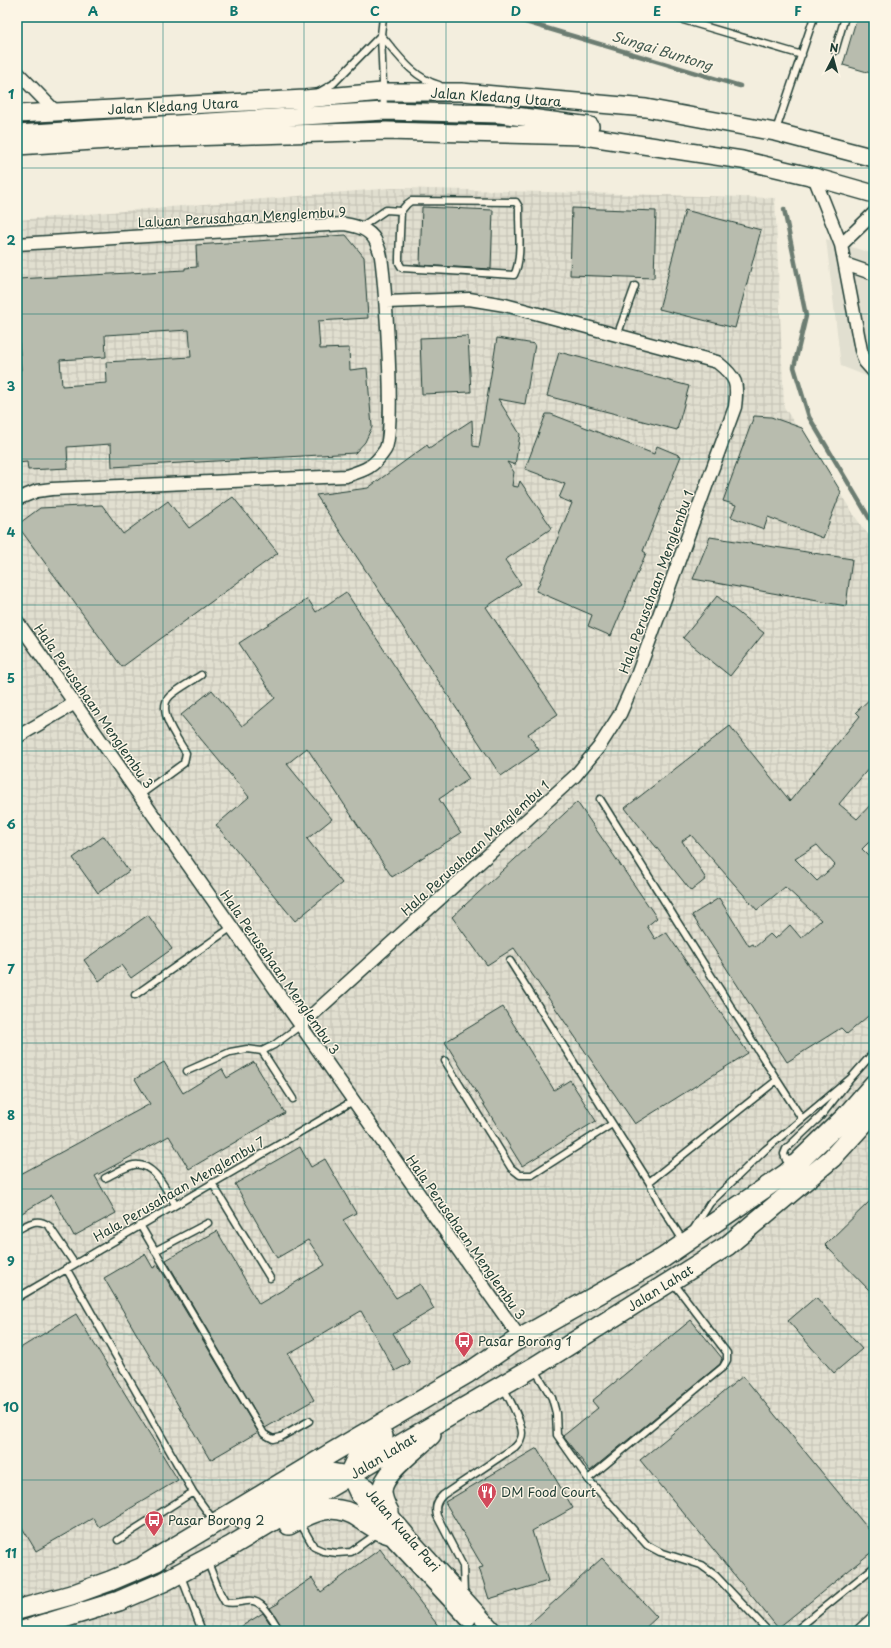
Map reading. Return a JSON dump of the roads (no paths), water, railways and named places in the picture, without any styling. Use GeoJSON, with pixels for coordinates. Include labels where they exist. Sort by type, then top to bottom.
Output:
{"type":"FeatureCollection","features":[{"type":"Feature","properties":{"kind":"main road","name":"Jalan Kledang Utara"},"geometry":{"type":"LineString","coordinates":[[17,114],[305,99],[382,92],[461,92],[646,108],[775,132],[874,158]]}},
{"type":"Feature","properties":{"kind":"main road"},"geometry":{"type":"LineString","coordinates":[[17,134],[384,111],[500,114],[620,130],[657,147]]}},
{"type":"Feature","properties":{"kind":"main road"},"geometry":{"type":"LineString","coordinates":[[17,146],[124,139],[386,131],[584,136],[742,160],[814,177],[874,194]]}},
{"type":"Feature","properties":{"kind":"main road"},"geometry":{"type":"LineString","coordinates":[[145,1565],[468,1373],[520,1338],[604,1293],[685,1244],[787,1173],[845,1117],[874,1084]]}},
{"type":"Feature","properties":{"kind":"main road","name":"Jalan Lahat"},"geometry":{"type":"LineString","coordinates":[[22,1631],[119,1601],[163,1582],[231,1546],[534,1367],[727,1246],[832,1158],[874,1112]]}},
{"type":"Feature","properties":{"kind":"main road"},"geometry":{"type":"LineString","coordinates":[[17,1609],[71,1595],[110,1581],[145,1565],[197,1547],[269,1506],[316,1476],[330,1473],[349,1476],[356,1457],[363,1450],[498,1364],[515,1350],[519,1344],[520,1338]]}},
{"type":"Feature","properties":{"kind":"main road"},"geometry":{"type":"LineString","coordinates":[[389,1512],[383,1502],[382,1490],[387,1479],[397,1466],[437,1429],[443,1420]]}},
{"type":"Feature","properties":{"kind":"main road"},"geometry":{"type":"LineString","coordinates":[[163,1582],[232,1556],[310,1514],[328,1509],[343,1509],[355,1514],[385,1533]]}},
{"type":"Feature","properties":{"kind":"street"},"geometry":{"type":"LineString","coordinates":[[17,72],[56,112]]}},
{"type":"Feature","properties":{"kind":"street"},"geometry":{"type":"LineString","coordinates":[[814,177],[841,245],[861,350],[865,362],[874,372]]}},
{"type":"Feature","properties":{"kind":"street"},"geometry":{"type":"LineString","coordinates":[[841,245],[874,213]]}},
{"type":"Feature","properties":{"kind":"street","name":"Laluan Perusahaan Menglembu 9"},"geometry":{"type":"LineString","coordinates":[[17,244],[344,224],[361,227],[374,238],[381,255],[386,302],[390,425],[386,449],[370,468],[346,476],[52,489],[37,491],[17,499]]}},
{"type":"Feature","properties":{"kind":"street"},"geometry":{"type":"LineString","coordinates":[[845,264],[874,274]]}},
{"type":"Feature","properties":{"kind":"street","name":"Hala Perusahaan Menglembu 1"},"geometry":{"type":"LineString","coordinates":[[301,1025],[575,776],[599,747],[620,714],[636,678],[735,407],[737,389],[731,374],[717,362],[487,301],[450,299],[386,302]]}},
{"type":"Feature","properties":{"kind":"street","name":"Hala Perusahaan Menglembu 3"},"geometry":{"type":"LineString","coordinates":[[17,621],[520,1338]]}},
{"type":"Feature","properties":{"kind":"street"},"geometry":{"type":"LineString","coordinates":[[17,737],[75,703]]}},
{"type":"Feature","properties":{"kind":"street","name":"Jalan Kuala Pari"},"geometry":{"type":"LineString","coordinates":[[349,1476],[367,1488],[494,1631]]}},
{"type":"Feature","properties":{"kind":"street","name":"Jalan Kuala Pari"},"geometry":{"type":"LineString","coordinates":[[349,1476],[358,1495],[385,1533],[480,1631]]}},
{"type":"Feature","properties":{"kind":"street"},"geometry":{"type":"LineString","coordinates":[[860,1631],[874,1618]]}},
{"type":"Feature","properties":{"kind":"lane"},"geometry":{"type":"LineString","coordinates":[[383,17],[381,35],[382,92],[384,111]]}},
{"type":"Feature","properties":{"kind":"lane"},"geometry":{"type":"LineString","coordinates":[[674,17],[802,55]]}},
{"type":"Feature","properties":{"kind":"lane"},"geometry":{"type":"LineString","coordinates":[[775,132],[814,17]]}},
{"type":"Feature","properties":{"kind":"lane"},"geometry":{"type":"LineString","coordinates":[[835,51],[845,17]]}},
{"type":"Feature","properties":{"kind":"lane"},"geometry":{"type":"LineString","coordinates":[[381,35],[408,67],[428,82],[461,92]]}},
{"type":"Feature","properties":{"kind":"lane"},"geometry":{"type":"LineString","coordinates":[[305,99],[333,84],[381,35]]}},
{"type":"Feature","properties":{"kind":"lane"},"geometry":{"type":"LineString","coordinates":[[411,202],[516,202],[519,207],[518,268],[514,274],[402,268],[399,263],[401,211],[411,202]]}},
{"type":"Feature","properties":{"kind":"lane"},"geometry":{"type":"LineString","coordinates":[[361,227],[386,210],[401,211]]}},
{"type":"Feature","properties":{"kind":"lane"},"geometry":{"type":"LineString","coordinates":[[617,336],[635,286]]}},
{"type":"Feature","properties":{"kind":"lane"},"geometry":{"type":"LineString","coordinates":[[140,795],[184,763],[186,752],[167,721],[164,706],[169,697],[201,675]]}},
{"type":"Feature","properties":{"kind":"lane"},"geometry":{"type":"LineString","coordinates":[[600,799],[802,1119]]}},
{"type":"Feature","properties":{"kind":"lane"},"geometry":{"type":"LineString","coordinates":[[135,995],[232,927]]}},
{"type":"Feature","properties":{"kind":"lane"},"geometry":{"type":"LineString","coordinates":[[510,961],[649,1182],[661,1206],[685,1244],[710,1203],[765,1150],[851,1078]]}},
{"type":"Feature","properties":{"kind":"lane"},"geometry":{"type":"LineString","coordinates":[[187,1071],[230,1052],[247,1049],[262,1051],[301,1025]]}},
{"type":"Feature","properties":{"kind":"lane"},"geometry":{"type":"LineString","coordinates":[[262,1051],[293,1099]]}},
{"type":"Feature","properties":{"kind":"lane"},"geometry":{"type":"LineString","coordinates":[[804,1156],[792,1160],[786,1160],[784,1154],[786,1149],[821,1116],[874,1052]]}},
{"type":"Feature","properties":{"kind":"lane"},"geometry":{"type":"LineString","coordinates":[[445,1061],[511,1168],[520,1175],[532,1175],[612,1124]]}},
{"type":"Feature","properties":{"kind":"lane"},"geometry":{"type":"LineString","coordinates":[[649,1182],[777,1080]]}},
{"type":"Feature","properties":{"kind":"lane","name":"Hala Perusahaan Menglembu 7"},"geometry":{"type":"LineString","coordinates":[[17,1298],[74,1263],[353,1101]]}},
{"type":"Feature","properties":{"kind":"lane"},"geometry":{"type":"LineString","coordinates":[[104,1178],[133,1165],[143,1165],[151,1169],[175,1204]]}},
{"type":"Feature","properties":{"kind":"lane"},"geometry":{"type":"LineString","coordinates":[[212,1183],[270,1278]]}},
{"type":"Feature","properties":{"kind":"lane"},"geometry":{"type":"LineString","coordinates":[[17,1230],[36,1221],[43,1222],[49,1226],[74,1263]]}},
{"type":"Feature","properties":{"kind":"lane"},"geometry":{"type":"LineString","coordinates":[[155,1251],[208,1223]]}},
{"type":"Feature","properties":{"kind":"lane"},"geometry":{"type":"LineString","coordinates":[[140,1225],[264,1434],[273,1439],[281,1437],[309,1421]]}},
{"type":"Feature","properties":{"kind":"lane"},"geometry":{"type":"LineString","coordinates":[[66,1268],[193,1492],[215,1523]]}},
{"type":"Feature","properties":{"kind":"lane"},"geometry":{"type":"LineString","coordinates":[[588,1479],[723,1367],[728,1360],[727,1354],[672,1281]]}},
{"type":"Feature","properties":{"kind":"lane"},"geometry":{"type":"LineString","coordinates":[[534,1367],[552,1398],[556,1413],[557,1435],[588,1479],[647,1545],[660,1552],[701,1565],[716,1576],[768,1631]]}},
{"type":"Feature","properties":{"kind":"lane"},"geometry":{"type":"LineString","coordinates":[[465,1600],[463,1566],[437,1516],[436,1508],[438,1501],[443,1495],[515,1447],[520,1441],[522,1434],[519,1422],[502,1385]]}},
{"type":"Feature","properties":{"kind":"lane"},"geometry":{"type":"LineString","coordinates":[[118,1540],[193,1492]]}},
{"type":"Feature","properties":{"kind":"lane","name":"Jalan Kuala Pari"},"geometry":{"type":"LineString","coordinates":[[298,1520],[314,1547],[323,1552],[337,1554],[351,1552],[385,1533]]}},
{"type":"Feature","properties":{"kind":"lane"},"geometry":{"type":"LineString","coordinates":[[209,1565],[225,1602],[232,1604],[254,1600],[260,1603],[280,1631]]}},
{"type":"Feature","properties":{"kind":"lane"},"geometry":{"type":"LineString","coordinates":[[795,1631],[874,1567]]}},
{"type":"Feature","properties":{"kind":"lane"},"geometry":{"type":"LineString","coordinates":[[181,1576],[202,1631]]}},
{"type":"Feature","properties":{"kind":"waterway","name":"Sungai Buntong"},"geometry":{"type":"LineString","coordinates":[[509,17],[740,86]]}},
{"type":"Feature","properties":{"kind":"waterway","name":"Sungai Buntong"},"geometry":{"type":"LineString","coordinates":[[784,209],[806,316],[794,367],[809,417],[874,526]]}},
{"type":"Feature","properties":{"kind":"place","name":"Pasar Borong 1"},"geometry":{"type":"Point","coordinates":[464,1358]}},
{"type":"Feature","properties":{"kind":"place","name":"DM Food Court"},"geometry":{"type":"Point","coordinates":[487,1509]}},
{"type":"Feature","properties":{"kind":"place","name":"Pasar Borong 2"},"geometry":{"type":"Point","coordinates":[154,1537]}}]}
